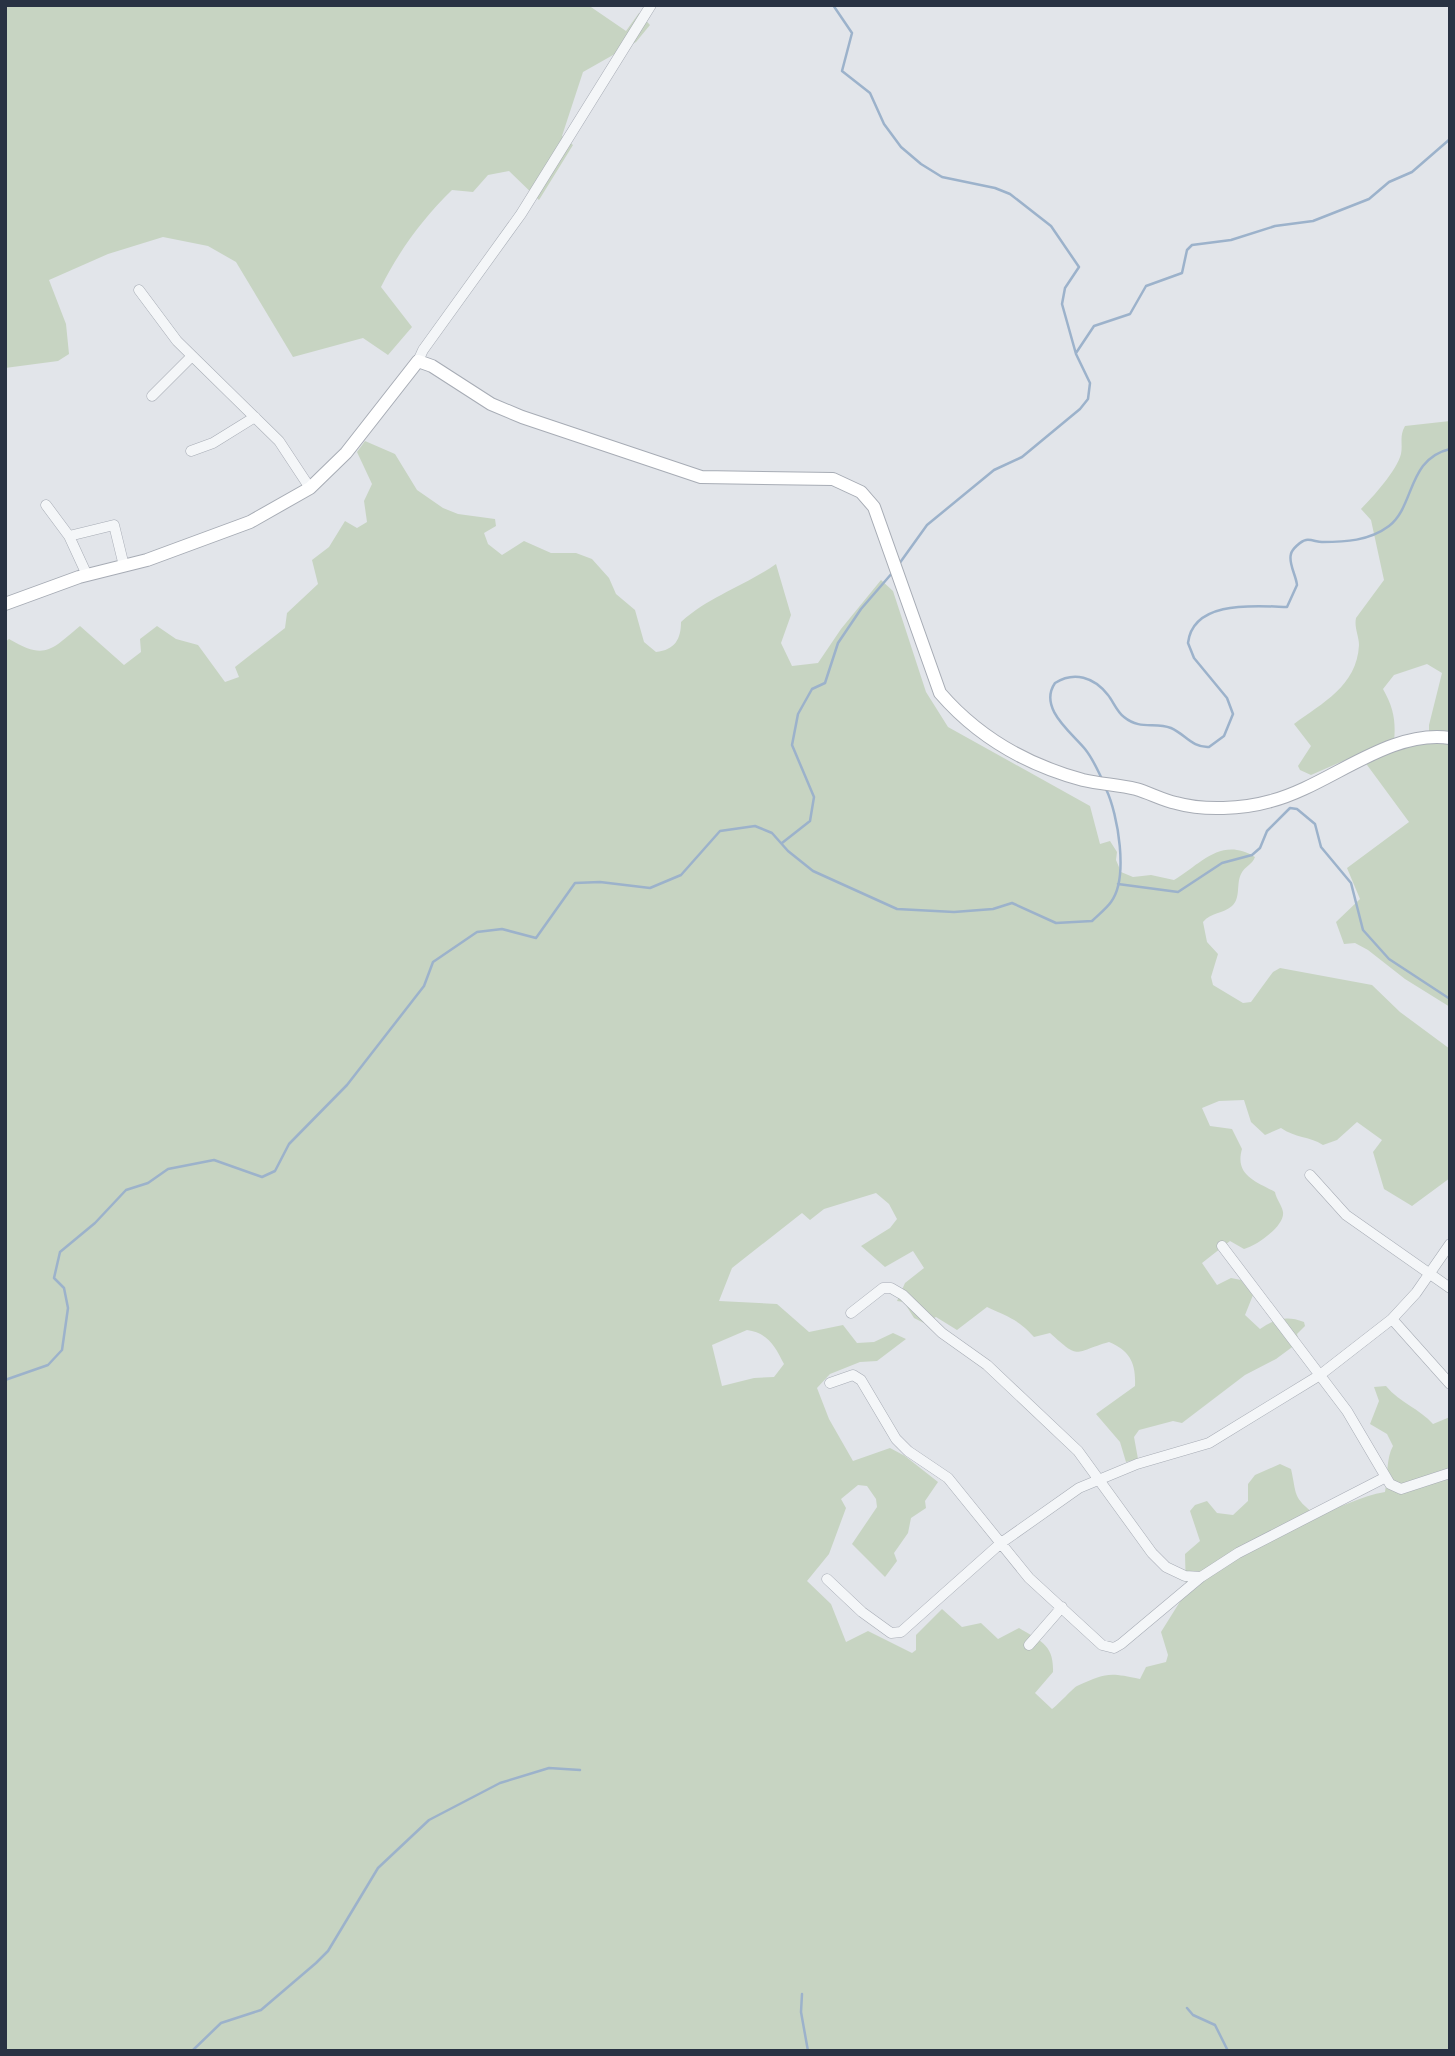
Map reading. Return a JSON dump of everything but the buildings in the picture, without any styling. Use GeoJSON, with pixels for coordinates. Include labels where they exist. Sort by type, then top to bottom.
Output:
{"type":"FeatureCollection","features":[{"type":"Feature","properties":{"kind":"main road"},"geometry":{"type":"LineString","coordinates":[[5,604],[250,522],[310,488],[346,453],[418,361],[512,413],[701,477],[798,478],[845,483],[860,492],[874,507],[940,693],[958,714],[992,741],[1041,766],[1086,781],[1119,786],[1189,806],[1254,804],[1293,794],[1408,741],[1431,737],[1450,738]]}},
{"type":"Feature","properties":{"kind":"street"},"geometry":{"type":"LineString","coordinates":[[418,361],[521,214],[650,5]]}},
{"type":"Feature","properties":{"kind":"street"},"geometry":{"type":"LineString","coordinates":[[139,290],[177,341],[279,441],[310,488]]}},
{"type":"Feature","properties":{"kind":"street"},"geometry":{"type":"LineString","coordinates":[[152,396],[192,356]]}},
{"type":"Feature","properties":{"kind":"street"},"geometry":{"type":"LineString","coordinates":[[191,451],[213,443],[255,417]]}},
{"type":"Feature","properties":{"kind":"street"},"geometry":{"type":"LineString","coordinates":[[46,505],[69,536],[87,575]]}},
{"type":"Feature","properties":{"kind":"street"},"geometry":{"type":"LineString","coordinates":[[69,536],[114,525],[124,566]]}},
{"type":"Feature","properties":{"kind":"street"},"geometry":{"type":"LineString","coordinates":[[1310,1175],[1346,1215],[1427,1275],[1450,1288]]}},
{"type":"Feature","properties":{"kind":"street"},"geometry":{"type":"LineString","coordinates":[[827,1579],[862,1612],[896,1634],[1002,1543],[1079,1488],[1100,1478],[1209,1443],[1320,1375],[1392,1319],[1450,1244]]}},
{"type":"Feature","properties":{"kind":"street"},"geometry":{"type":"LineString","coordinates":[[1222,1246],[1320,1375],[1362,1434],[1394,1487],[1401,1489],[1450,1473]]}},
{"type":"Feature","properties":{"kind":"street"},"geometry":{"type":"LineString","coordinates":[[851,1313],[883,1288],[895,1290],[942,1333],[987,1365],[1078,1451],[1100,1478],[1127,1521],[1159,1560],[1185,1576],[1201,1577]]}},
{"type":"Feature","properties":{"kind":"street"},"geometry":{"type":"LineString","coordinates":[[1392,1319],[1450,1384]]}},
{"type":"Feature","properties":{"kind":"street"},"geometry":{"type":"LineString","coordinates":[[830,1383],[849,1376],[858,1377],[896,1438],[908,1451],[948,1478],[1029,1578],[1102,1645],[1114,1648],[1201,1577],[1238,1553],[1386,1477]]}},
{"type":"Feature","properties":{"kind":"street"},"geometry":{"type":"LineString","coordinates":[[1029,1645],[1062,1606]]}},
{"type":"Feature","properties":{"kind":"green space"},"geometry":{"type":"Polygon","coordinates":[[[5,5],[588,5],[626,31],[639,13],[650,25],[636,42],[583,72],[562,136],[573,145],[539,200],[509,171],[488,175],[473,192],[452,190],[422,224],[381,287],[412,327],[388,355],[363,338],[293,357],[236,262],[208,246],[163,237],[108,254],[49,280],[66,324],[69,354],[58,361],[5,368],[5,5]]]}},
{"type":"Feature","properties":{"kind":"green space"},"geometry":{"type":"Polygon","coordinates":[[[1450,421],[1450,1007],[1405,979],[1368,950],[1355,943],[1344,944],[1336,922],[1360,899],[1347,868],[1409,822],[1359,754],[1311,775],[1300,770],[1298,766],[1311,746],[1294,724],[1336,692],[1352,672],[1357,659],[1359,645],[1356,618],[1384,580],[1371,520],[1361,509],[1395,468],[1402,450],[1402,433],[1405,426],[1450,421]],[[1427,664],[1394,675],[1383,689],[1394,719],[1393,752],[1405,746],[1429,742],[1429,725],[1442,673],[1427,664]]]}},
{"type":"Feature","properties":{"kind":"green space"},"geometry":{"type":"Polygon","coordinates":[[[365,441],[395,454],[417,490],[443,508],[458,514],[495,519],[496,526],[484,533],[488,544],[502,555],[524,541],[551,553],[576,553],[592,559],[609,578],[616,594],[635,610],[644,642],[656,652],[668,649],[676,643],[681,622],[692,613],[776,564],[791,615],[781,643],[792,666],[818,663],[841,629],[881,580],[893,591],[926,692],[948,727],[1090,806],[1100,844],[1110,841],[1117,852],[1116,860],[1121,872],[1133,877],[1151,875],[1174,880],[1203,860],[1222,851],[1243,851],[1255,857],[1241,874],[1235,903],[1203,922],[1207,942],[1218,954],[1211,977],[1213,985],[1243,1003],[1251,1002],[1273,972],[1280,968],[1372,985],[1400,1012],[1450,1049],[1450,1178],[1412,1206],[1384,1189],[1373,1152],[1382,1140],[1357,1122],[1337,1140],[1323,1145],[1281,1128],[1265,1135],[1251,1122],[1244,1100],[1219,1101],[1202,1108],[1210,1126],[1232,1129],[1242,1149],[1240,1158],[1244,1172],[1275,1192],[1283,1212],[1275,1229],[1255,1244],[1244,1249],[1230,1241],[1202,1263],[1217,1285],[1231,1278],[1241,1280],[1253,1295],[1245,1315],[1260,1329],[1286,1319],[1304,1322],[1305,1326],[1297,1334],[1299,1342],[1276,1359],[1245,1375],[1182,1423],[1173,1421],[1139,1430],[1134,1437],[1138,1459],[1126,1462],[1120,1442],[1096,1414],[1135,1386],[1133,1364],[1127,1354],[1109,1342],[1083,1351],[1073,1351],[1050,1333],[1034,1337],[1018,1322],[987,1307],[957,1330],[936,1317],[924,1323],[914,1318],[904,1302],[897,1301],[905,1283],[924,1268],[913,1251],[885,1267],[861,1246],[890,1228],[897,1219],[889,1204],[876,1193],[824,1209],[810,1220],[802,1213],[732,1268],[719,1301],[777,1304],[809,1332],[843,1325],[857,1343],[874,1342],[893,1333],[906,1339],[877,1361],[860,1362],[830,1374],[817,1388],[829,1419],[853,1461],[890,1448],[905,1456],[938,1482],[925,1501],[926,1508],[911,1518],[908,1533],[894,1553],[897,1561],[885,1577],[852,1544],[877,1507],[876,1499],[867,1486],[858,1485],[841,1499],[846,1508],[829,1554],[807,1581],[831,1604],[846,1642],[868,1631],[912,1653],[916,1650],[916,1635],[942,1609],[962,1627],[981,1623],[998,1639],[1019,1628],[1044,1644],[1051,1655],[1053,1672],[1035,1693],[1052,1709],[1075,1687],[1095,1678],[1121,1675],[1140,1679],[1146,1667],[1166,1662],[1168,1655],[1161,1632],[1186,1592],[1185,1554],[1200,1541],[1190,1511],[1195,1505],[1207,1501],[1217,1513],[1233,1515],[1248,1501],[1248,1484],[1255,1475],[1280,1464],[1291,1469],[1299,1499],[1316,1515],[1385,1492],[1388,1462],[1393,1446],[1387,1434],[1370,1424],[1379,1401],[1374,1387],[1386,1386],[1433,1424],[1450,1417],[1450,2051],[5,2051],[5,642],[9,639],[31,649],[47,650],[80,626],[124,665],[141,652],[140,639],[157,626],[176,639],[198,645],[225,682],[239,677],[235,667],[285,628],[287,613],[318,584],[312,560],[329,547],[345,521],[357,528],[367,522],[364,501],[372,484],[357,452],[365,441]],[[747,1330],[712,1345],[722,1386],[754,1378],[774,1377],[784,1364],[770,1341],[747,1330]]]}},
{"type":"Feature","properties":{"kind":"waterway"},"geometry":{"type":"LineString","coordinates":[[833,5],[852,33],[842,71],[870,93],[884,124],[901,147],[942,177],[995,188],[1010,194],[1051,226],[1079,267],[1065,288],[1062,304],[1076,354],[1090,383],[1088,399],[1080,409],[1022,457],[994,470],[927,525],[899,564]]}},
{"type":"Feature","properties":{"kind":"waterway"},"geometry":{"type":"LineString","coordinates":[[1076,353],[1094,326],[1130,314],[1146,286],[1182,273],[1187,250],[1192,245],[1231,240],[1275,226],[1313,221],[1369,199],[1389,182],[1412,172],[1450,139]]}},
{"type":"Feature","properties":{"kind":"waterway"},"geometry":{"type":"LineString","coordinates":[[1102,779],[1088,753],[1053,710],[1051,692],[1055,683],[1069,677],[1090,680],[1110,697],[1119,712],[1130,721],[1142,725],[1165,726],[1193,743],[1209,747],[1224,736],[1233,714],[1227,698],[1194,658],[1188,643],[1192,629],[1201,619],[1228,608],[1287,607],[1297,585],[1290,558],[1297,546],[1308,540],[1357,540],[1389,526],[1403,507],[1426,462],[1436,454],[1450,449]]}},
{"type":"Feature","properties":{"kind":"waterway"},"geometry":{"type":"LineString","coordinates":[[782,843],[810,821],[814,797],[792,745],[798,714],[812,689],[825,683],[838,643],[861,609],[893,572]]}},
{"type":"Feature","properties":{"kind":"waterway"},"geometry":{"type":"LineString","coordinates":[[5,1380],[48,1365],[62,1350],[68,1308],[64,1288],[54,1278],[60,1252],[95,1223],[126,1190],[148,1183],[168,1169],[214,1160],[262,1177],[275,1171],[289,1144],[347,1085],[424,986],[433,962],[477,932],[502,929],[536,938],[575,883],[600,882],[650,888],[681,875],[720,831],[755,826],[772,833],[788,851],[813,871],[897,909],[954,912],[993,909],[1012,903],[1056,923],[1092,921],[1111,902],[1120,878],[1118,829],[1106,789]]}},
{"type":"Feature","properties":{"kind":"waterway"},"geometry":{"type":"LineString","coordinates":[[1118,884],[1178,892],[1222,863],[1252,855],[1260,848],[1267,831],[1290,808],[1297,809],[1315,824],[1321,847],[1351,883],[1363,930],[1389,959],[1450,999]]}},
{"type":"Feature","properties":{"kind":"waterway"},"geometry":{"type":"LineString","coordinates":[[192,2051],[221,2023],[261,2010],[316,1963],[328,1951],[378,1868],[429,1820],[500,1783],[549,1768],[580,1770]]}},
{"type":"Feature","properties":{"kind":"waterway"},"geometry":{"type":"LineString","coordinates":[[802,1994],[801,2012],[808,2051]]}},
{"type":"Feature","properties":{"kind":"waterway"},"geometry":{"type":"LineString","coordinates":[[1187,2008],[1193,2015],[1215,2025],[1228,2051]]}}]}
